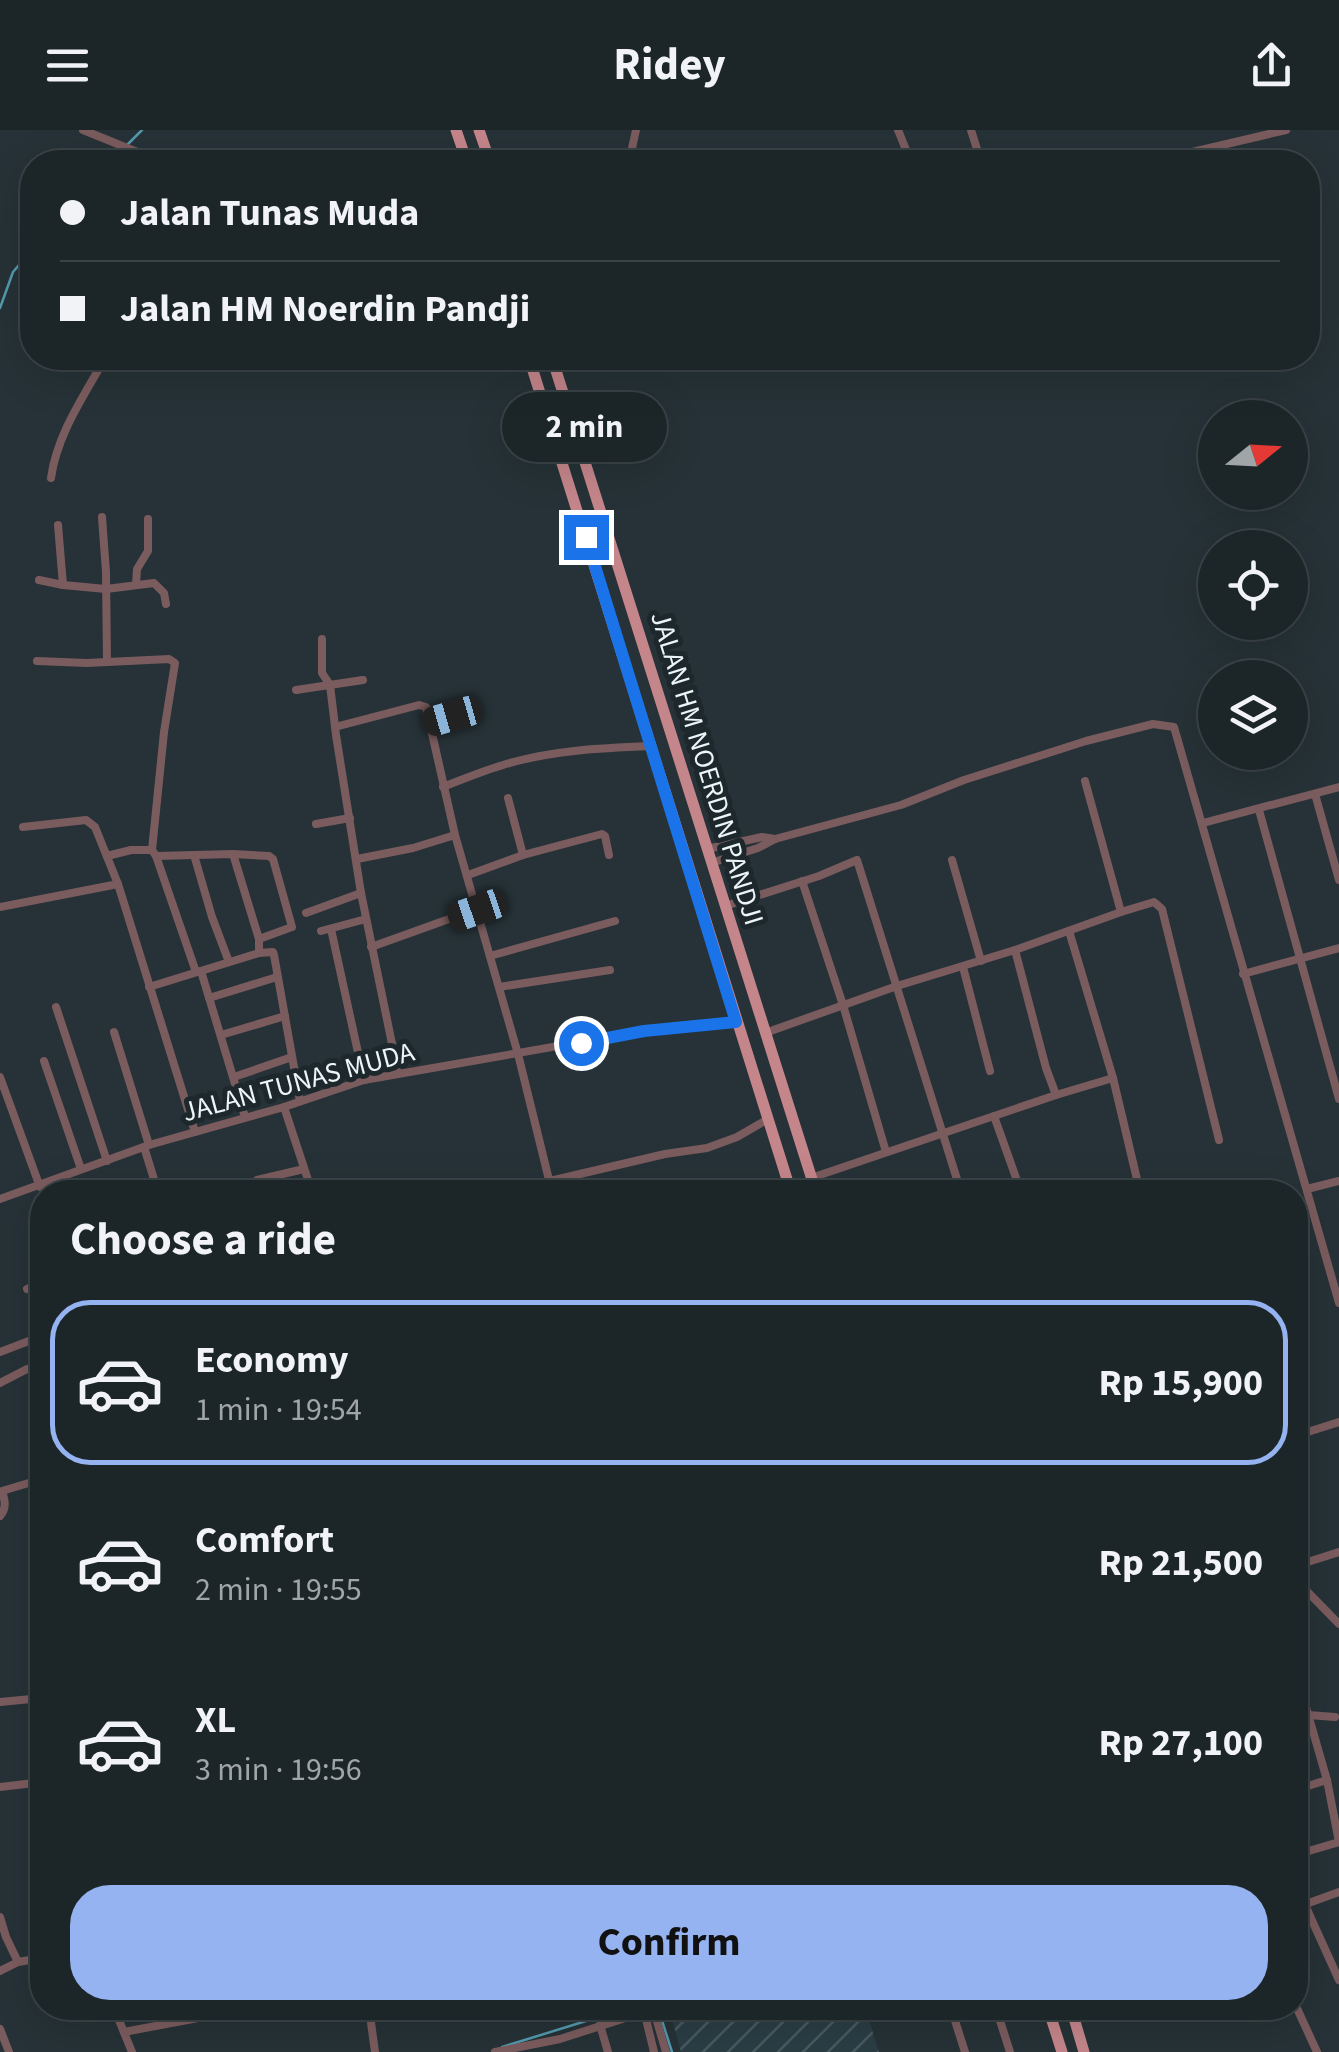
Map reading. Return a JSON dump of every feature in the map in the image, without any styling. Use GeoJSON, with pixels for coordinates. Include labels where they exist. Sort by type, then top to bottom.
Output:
{"type":"FeatureCollection","features":[{"type":"Feature","properties":{"kind":"main road","name":"JALAN HM NOERDIN PANDJI"},"geometry":{"type":"LineString","coordinates":[[533,370],[787,1180]]}},
{"type":"Feature","properties":{"kind":"main road","name":"JALAN HM NOERDIN PANDJI"},"geometry":{"type":"LineString","coordinates":[[556,370],[812,1178]]}},
{"type":"Feature","properties":{"kind":"main road"},"geometry":{"type":"LineString","coordinates":[[1052,2020],[1062,2052]]}},
{"type":"Feature","properties":{"kind":"main road"},"geometry":{"type":"LineString","coordinates":[[1075,2020],[1084,2052]]}},
{"type":"Feature","properties":{"kind":"street"},"geometry":{"type":"LineString","coordinates":[[83,130],[132,150]]}},
{"type":"Feature","properties":{"kind":"street"},"geometry":{"type":"LineString","coordinates":[[1201,150],[1286,130]]}},
{"type":"Feature","properties":{"kind":"street"},"geometry":{"type":"LineString","coordinates":[[51,478],[54,457],[98,370]]}},
{"type":"Feature","properties":{"kind":"street"},"geometry":{"type":"LineString","coordinates":[[102,517],[107,662]]}},
{"type":"Feature","properties":{"kind":"street"},"geometry":{"type":"LineString","coordinates":[[136,585],[138,566],[148,551],[148,519]]}},
{"type":"Feature","properties":{"kind":"street"},"geometry":{"type":"LineString","coordinates":[[58,525],[63,586]]}},
{"type":"Feature","properties":{"kind":"street"},"geometry":{"type":"LineString","coordinates":[[39,580],[106,589],[154,583],[166,604]]}},
{"type":"Feature","properties":{"kind":"street"},"geometry":{"type":"LineString","coordinates":[[322,639],[322,672],[330,685],[361,893],[398,1073]]}},
{"type":"Feature","properties":{"kind":"street"},"geometry":{"type":"LineString","coordinates":[[36,661],[174,660],[154,853],[209,998],[245,1117]]}},
{"type":"Feature","properties":{"kind":"street"},"geometry":{"type":"LineString","coordinates":[[296,690],[363,680]]}},
{"type":"Feature","properties":{"kind":"street"},"geometry":{"type":"LineString","coordinates":[[335,727],[426,707],[455,836],[550,1180]]}},
{"type":"Feature","properties":{"kind":"street"},"geometry":{"type":"LineString","coordinates":[[428,722],[476,709]]}},
{"type":"Feature","properties":{"kind":"street"},"geometry":{"type":"LineString","coordinates":[[711,863],[774,839],[901,805],[964,780],[1086,741],[1153,724],[1174,726],[1304,1180]]}},
{"type":"Feature","properties":{"kind":"street"},"geometry":{"type":"LineString","coordinates":[[444,787],[505,764],[588,749],[652,746]]}},
{"type":"Feature","properties":{"kind":"street"},"geometry":{"type":"LineString","coordinates":[[1085,782],[1121,912]]}},
{"type":"Feature","properties":{"kind":"street"},"geometry":{"type":"LineString","coordinates":[[1203,823],[1339,787]]}},
{"type":"Feature","properties":{"kind":"street"},"geometry":{"type":"LineString","coordinates":[[1315,794],[1339,880]]}},
{"type":"Feature","properties":{"kind":"street"},"geometry":{"type":"LineString","coordinates":[[508,798],[523,855]]}},
{"type":"Feature","properties":{"kind":"street"},"geometry":{"type":"LineString","coordinates":[[1258,810],[1339,1098]]}},
{"type":"Feature","properties":{"kind":"street"},"geometry":{"type":"LineString","coordinates":[[316,824],[350,818]]}},
{"type":"Feature","properties":{"kind":"street"},"geometry":{"type":"LineString","coordinates":[[22,827],[86,820],[95,827],[118,884],[195,1132]]}},
{"type":"Feature","properties":{"kind":"street"},"geometry":{"type":"LineString","coordinates":[[468,876],[523,855],[602,834],[606,836],[609,855]]}},
{"type":"Feature","properties":{"kind":"street"},"geometry":{"type":"LineString","coordinates":[[356,860],[455,836]]}},
{"type":"Feature","properties":{"kind":"street"},"geometry":{"type":"LineString","coordinates":[[707,849],[762,837],[774,839]]}},
{"type":"Feature","properties":{"kind":"street"},"geometry":{"type":"LineString","coordinates":[[107,856],[131,850],[269,856],[292,928],[260,939]]}},
{"type":"Feature","properties":{"kind":"street"},"geometry":{"type":"LineString","coordinates":[[194,854],[230,962]]}},
{"type":"Feature","properties":{"kind":"street"},"geometry":{"type":"LineString","coordinates":[[233,854],[260,939],[259,954]]}},
{"type":"Feature","properties":{"kind":"street"},"geometry":{"type":"LineString","coordinates":[[725,906],[857,860],[957,1180]]}},
{"type":"Feature","properties":{"kind":"street"},"geometry":{"type":"LineString","coordinates":[[952,860],[982,961]]}},
{"type":"Feature","properties":{"kind":"street"},"geometry":{"type":"LineString","coordinates":[[802,882],[886,1152]]}},
{"type":"Feature","properties":{"kind":"street"},"geometry":{"type":"LineString","coordinates":[[0,906],[118,884]]}},
{"type":"Feature","properties":{"kind":"street"},"geometry":{"type":"LineString","coordinates":[[306,913],[361,893]]}},
{"type":"Feature","properties":{"kind":"street"},"geometry":{"type":"LineString","coordinates":[[765,1032],[1154,902],[1162,909],[1220,1140]]}},
{"type":"Feature","properties":{"kind":"street"},"geometry":{"type":"LineString","coordinates":[[371,947],[477,910]]}},
{"type":"Feature","properties":{"kind":"street"},"geometry":{"type":"LineString","coordinates":[[321,932],[366,919]]}},
{"type":"Feature","properties":{"kind":"street"},"geometry":{"type":"LineString","coordinates":[[490,956],[615,921]]}},
{"type":"Feature","properties":{"kind":"street"},"geometry":{"type":"LineString","coordinates":[[332,929],[364,1080]]}},
{"type":"Feature","properties":{"kind":"street"},"geometry":{"type":"LineString","coordinates":[[1069,931],[1113,1078],[1137,1180]]}},
{"type":"Feature","properties":{"kind":"street"},"geometry":{"type":"LineString","coordinates":[[1243,974],[1339,948]]}},
{"type":"Feature","properties":{"kind":"street"},"geometry":{"type":"LineString","coordinates":[[1015,950],[1056,1095]]}},
{"type":"Feature","properties":{"kind":"street"},"geometry":{"type":"LineString","coordinates":[[150,986],[272,952],[300,1101]]}},
{"type":"Feature","properties":{"kind":"street"},"geometry":{"type":"LineString","coordinates":[[963,966],[990,1071]]}},
{"type":"Feature","properties":{"kind":"street"},"geometry":{"type":"LineString","coordinates":[[499,987],[610,970]]}},
{"type":"Feature","properties":{"kind":"street"},"geometry":{"type":"LineString","coordinates":[[209,998],[277,977]]}},
{"type":"Feature","properties":{"kind":"street"},"geometry":{"type":"LineString","coordinates":[[56,1007],[107,1161]]}},
{"type":"Feature","properties":{"kind":"street"},"geometry":{"type":"LineString","coordinates":[[221,1036],[285,1016]]}},
{"type":"Feature","properties":{"kind":"street","name":"JALAN TUNAS MUDA"},"geometry":{"type":"LineString","coordinates":[[57,1180],[147,1146],[364,1080],[644,1031],[736,1022]]}},
{"type":"Feature","properties":{"kind":"street"},"geometry":{"type":"LineString","coordinates":[[114,1032],[155,1180]]}},
{"type":"Feature","properties":{"kind":"street"},"geometry":{"type":"LineString","coordinates":[[234,1077],[292,1057]]}},
{"type":"Feature","properties":{"kind":"street"},"geometry":{"type":"LineString","coordinates":[[44,1061],[81,1169]]}},
{"type":"Feature","properties":{"kind":"street"},"geometry":{"type":"LineString","coordinates":[[0,1077],[38,1180]]}},
{"type":"Feature","properties":{"kind":"street"},"geometry":{"type":"LineString","coordinates":[[812,1178],[1113,1078]]}},
{"type":"Feature","properties":{"kind":"street"},"geometry":{"type":"LineString","coordinates":[[284,1107],[308,1180]]}},
{"type":"Feature","properties":{"kind":"street"},"geometry":{"type":"LineString","coordinates":[[994,1116],[1017,1180]]}},
{"type":"Feature","properties":{"kind":"street"},"geometry":{"type":"LineString","coordinates":[[554,1180],[707,1148],[768,1119]]}},
{"type":"Feature","properties":{"kind":"street"},"geometry":{"type":"LineString","coordinates":[[258,1180],[304,1169]]}},
{"type":"Feature","properties":{"kind":"street"},"geometry":{"type":"LineString","coordinates":[[1308,1190],[1339,1181]]}},
{"type":"Feature","properties":{"kind":"street","name":"JALAN TUNAS MUDA"},"geometry":{"type":"LineString","coordinates":[[0,1199],[30,1189]]}},
{"type":"Feature","properties":{"kind":"street"},"geometry":{"type":"LineString","coordinates":[[1308,1194],[1339,1303]]}},
{"type":"Feature","properties":{"kind":"street"},"geometry":{"type":"LineString","coordinates":[[26,1289],[30,1288]]}},
{"type":"Feature","properties":{"kind":"street"},"geometry":{"type":"LineString","coordinates":[[0,1352],[30,1341]]}},
{"type":"Feature","properties":{"kind":"street"},"geometry":{"type":"LineString","coordinates":[[0,1383],[30,1370]]}},
{"type":"Feature","properties":{"kind":"street"},"geometry":{"type":"LineString","coordinates":[[1308,1432],[1339,1422]]}},
{"type":"Feature","properties":{"kind":"street"},"geometry":{"type":"LineString","coordinates":[[0,1478],[5,1502],[0,1516]]}},
{"type":"Feature","properties":{"kind":"street"},"geometry":{"type":"LineString","coordinates":[[2,1491],[30,1483]]}},
{"type":"Feature","properties":{"kind":"street"},"geometry":{"type":"LineString","coordinates":[[1308,1562],[1339,1552]]}},
{"type":"Feature","properties":{"kind":"street"},"geometry":{"type":"LineString","coordinates":[[1308,1592],[1339,1624]]}},
{"type":"Feature","properties":{"kind":"street"},"geometry":{"type":"LineString","coordinates":[[0,1702],[30,1699]]}},
{"type":"Feature","properties":{"kind":"street"},"geometry":{"type":"LineString","coordinates":[[1308,1850],[1339,1842],[1308,1714],[1338,1717]]}},
{"type":"Feature","properties":{"kind":"street"},"geometry":{"type":"LineString","coordinates":[[1308,1786],[1327,1780]]}},
{"type":"Feature","properties":{"kind":"street"},"geometry":{"type":"LineString","coordinates":[[0,1787],[30,1783]]}},
{"type":"Feature","properties":{"kind":"street"},"geometry":{"type":"LineString","coordinates":[[1308,1904],[1339,1892]]}},
{"type":"Feature","properties":{"kind":"street"},"geometry":{"type":"LineString","coordinates":[[1308,1912],[1339,1980]]}},
{"type":"Feature","properties":{"kind":"street"},"geometry":{"type":"LineString","coordinates":[[0,1917],[18,1962]]}},
{"type":"Feature","properties":{"kind":"street"},"geometry":{"type":"LineString","coordinates":[[0,1971],[30,1960]]}},
{"type":"Feature","properties":{"kind":"street"},"geometry":{"type":"LineString","coordinates":[[119,2020],[132,2052]]}},
{"type":"Feature","properties":{"kind":"street"},"geometry":{"type":"LineString","coordinates":[[124,2032],[187,2020]]}},
{"type":"Feature","properties":{"kind":"street"},"geometry":{"type":"LineString","coordinates":[[371,2020],[375,2052]]}},
{"type":"Feature","properties":{"kind":"street"},"geometry":{"type":"LineString","coordinates":[[495,2052],[560,2039],[616,2020]]}},
{"type":"Feature","properties":{"kind":"street"},"geometry":{"type":"LineString","coordinates":[[645,2020],[654,2052]]}},
{"type":"Feature","properties":{"kind":"street"},"geometry":{"type":"LineString","coordinates":[[657,2020],[666,2052]]}},
{"type":"Feature","properties":{"kind":"street"},"geometry":{"type":"LineString","coordinates":[[955,2020],[964,2052]]}},
{"type":"Feature","properties":{"kind":"street"},"geometry":{"type":"LineString","coordinates":[[1000,2020],[1010,2052]]}},
{"type":"Feature","properties":{"kind":"street"},"geometry":{"type":"LineString","coordinates":[[1302,2020],[1317,2052]]}},
{"type":"Feature","properties":{"kind":"street"},"geometry":{"type":"LineString","coordinates":[[600,2025],[608,2052]]}},
{"type":"Feature","properties":{"kind":"street"},"geometry":{"type":"LineString","coordinates":[[0,2028],[8,2052]]}},
{"type":"Feature","properties":{"kind":"street"},"geometry":{"type":"LineString","coordinates":[[560,2039],[563,2052]]}},
{"type":"Feature","properties":{"kind":"shaded area"},"geometry":{"type":"Polygon","coordinates":[[[672,2020],[869,2020],[879,2052],[681,2052],[672,2020]]]}},
{"type":"Feature","properties":{"kind":"waterway"},"geometry":{"type":"LineString","coordinates":[[128,144],[142,130]]}},
{"type":"Feature","properties":{"kind":"waterway"},"geometry":{"type":"LineString","coordinates":[[0,308],[13,272],[20,264]]}},
{"type":"Feature","properties":{"kind":"waterway"},"geometry":{"type":"LineString","coordinates":[[502,2047],[589,2020]]}},
{"type":"Feature","properties":{"kind":"waterway"},"geometry":{"type":"LineString","coordinates":[[662,2020],[672,2052]]}},
{"type":"Feature","properties":{"kind":"route"},"geometry":{"type":"LineString","coordinates":[[581,1043],[644,1031],[736,1022],[586,537]]}}]}
